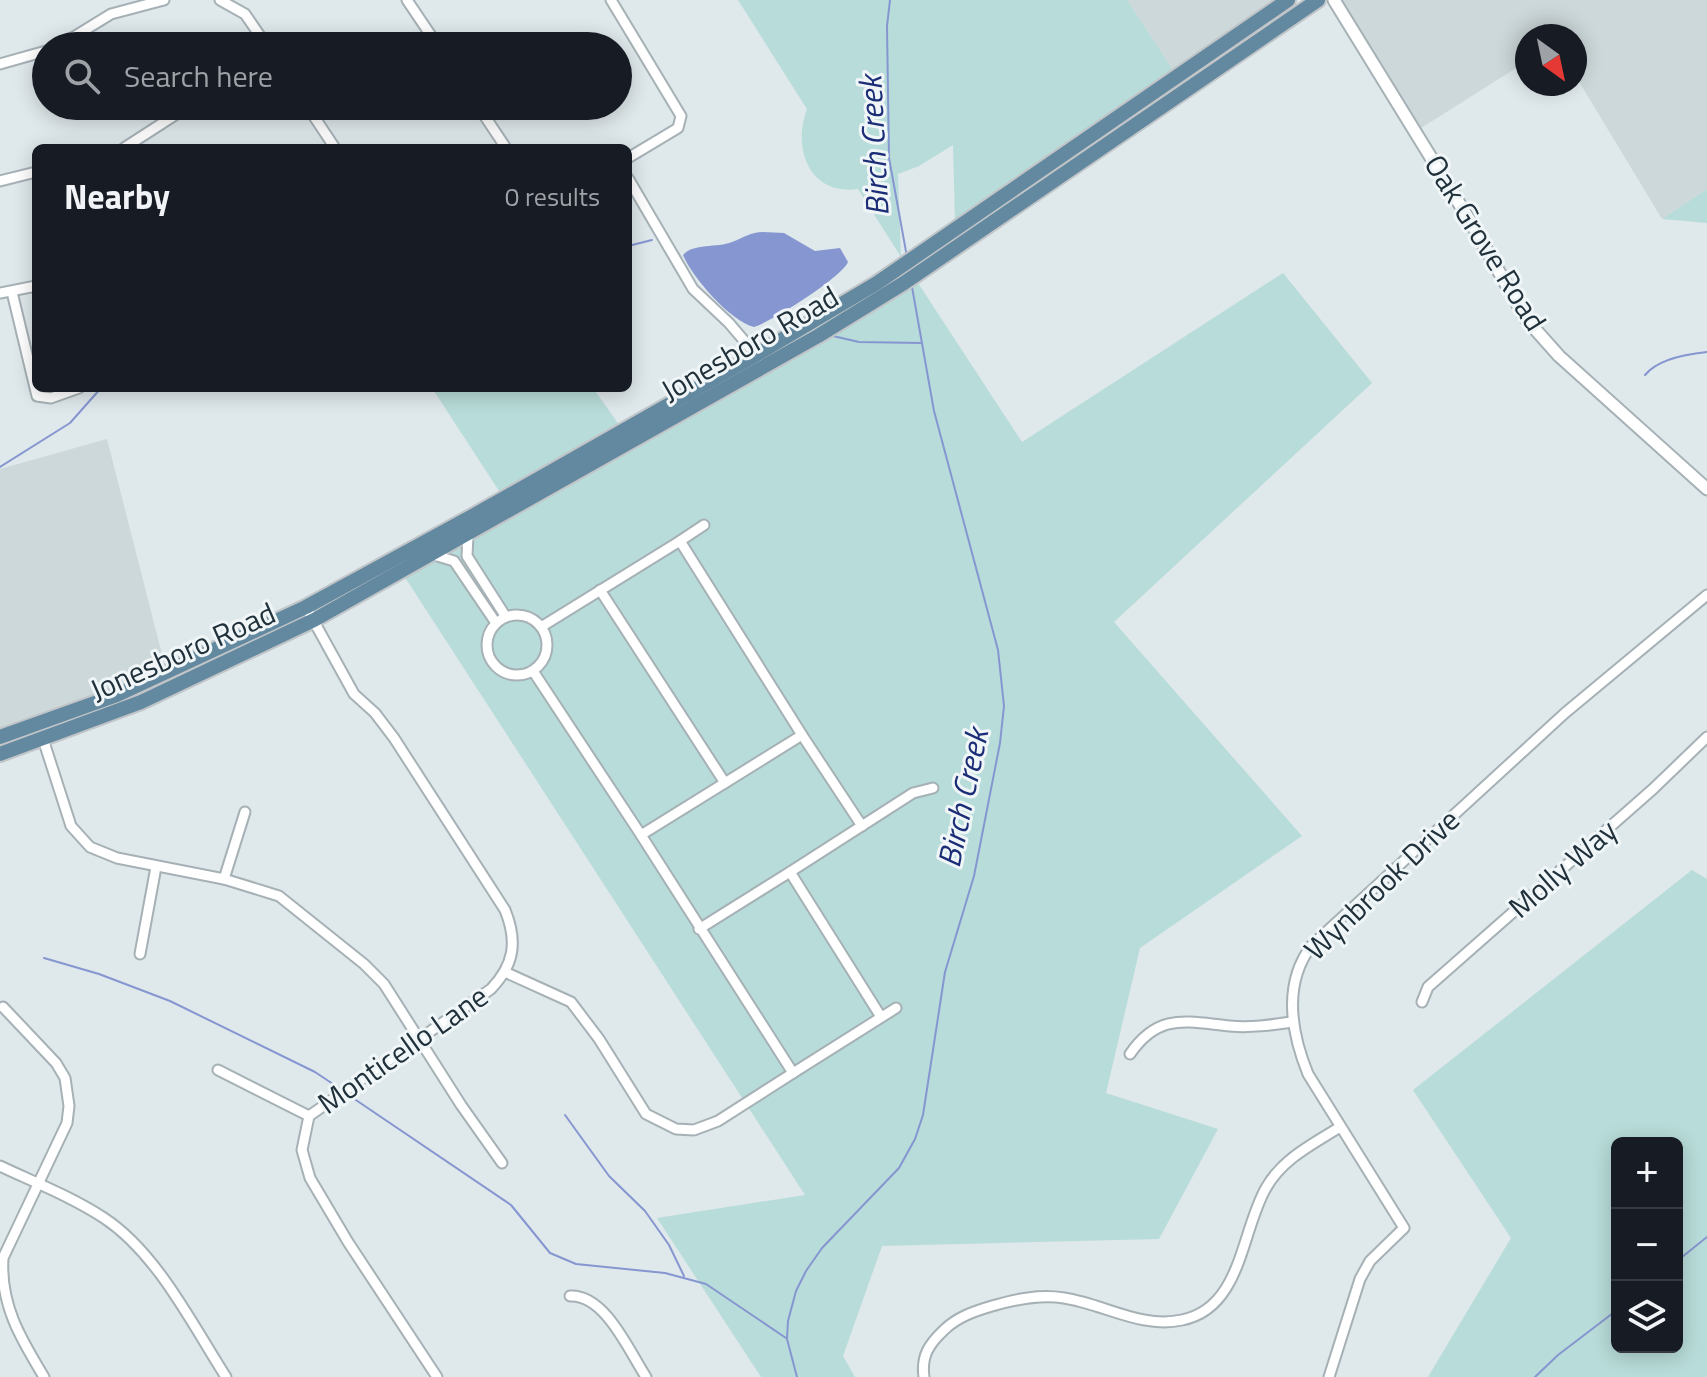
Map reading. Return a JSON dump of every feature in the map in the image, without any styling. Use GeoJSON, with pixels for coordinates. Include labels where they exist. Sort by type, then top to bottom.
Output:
{"type":"FeatureCollection","features":[{"type":"Feature","properties":{"kind":"main road","name":"Jonesboro Road"},"geometry":{"type":"LineString","coordinates":[[0,754],[141,702],[314,620],[434,555],[760,361],[1288,0]]}},
{"type":"Feature","properties":{"kind":"main road","name":"Jonesboro Road"},"geometry":{"type":"LineString","coordinates":[[0,737],[117,695],[306,607],[884,297],[1318,0]]}},
{"type":"Feature","properties":{"kind":"street"},"geometry":{"type":"LineString","coordinates":[[82,32],[111,14],[164,0]]}},
{"type":"Feature","properties":{"kind":"street"},"geometry":{"type":"LineString","coordinates":[[220,0],[245,14],[257,32]]}},
{"type":"Feature","properties":{"kind":"street"},"geometry":{"type":"LineString","coordinates":[[407,0],[429,32]]}},
{"type":"Feature","properties":{"kind":"street"},"geometry":{"type":"LineString","coordinates":[[611,0],[630,32]]}},
{"type":"Feature","properties":{"kind":"street","name":"Oak Grove Road"},"geometry":{"type":"LineString","coordinates":[[1334,0],[1463,209],[1526,319],[1559,356],[1707,489]]}},
{"type":"Feature","properties":{"kind":"street"},"geometry":{"type":"LineString","coordinates":[[632,35],[681,116],[678,128],[632,156]]}},
{"type":"Feature","properties":{"kind":"street"},"geometry":{"type":"LineString","coordinates":[[0,64],[32,55]]}},
{"type":"Feature","properties":{"kind":"street"},"geometry":{"type":"LineString","coordinates":[[130,144],[167,120]]}},
{"type":"Feature","properties":{"kind":"street"},"geometry":{"type":"LineString","coordinates":[[316,120],[331,144]]}},
{"type":"Feature","properties":{"kind":"street"},"geometry":{"type":"LineString","coordinates":[[487,120],[503,144]]}},
{"type":"Feature","properties":{"kind":"street"},"geometry":{"type":"LineString","coordinates":[[0,181],[32,173]]}},
{"type":"Feature","properties":{"kind":"street"},"geometry":{"type":"LineString","coordinates":[[632,185],[693,289],[729,323],[760,361]]}},
{"type":"Feature","properties":{"kind":"street"},"geometry":{"type":"LineString","coordinates":[[0,293],[32,287]]}},
{"type":"Feature","properties":{"kind":"street"},"geometry":{"type":"LineString","coordinates":[[12,292],[32,375]]}},
{"type":"Feature","properties":{"kind":"street"},"geometry":{"type":"LineString","coordinates":[[36,392],[37,396],[51,398],[68,392]]}},
{"type":"Feature","properties":{"kind":"street"},"geometry":{"type":"LineString","coordinates":[[541,627],[704,525]]}},
{"type":"Feature","properties":{"kind":"street"},"geometry":{"type":"LineString","coordinates":[[468,535],[467,556],[501,620]]}},
{"type":"Feature","properties":{"kind":"street"},"geometry":{"type":"LineString","coordinates":[[680,541],[862,826]]}},
{"type":"Feature","properties":{"kind":"street"},"geometry":{"type":"LineString","coordinates":[[434,555],[454,561],[501,620]]}},
{"type":"Feature","properties":{"kind":"street"},"geometry":{"type":"LineString","coordinates":[[600,590],[725,783]]}},
{"type":"Feature","properties":{"kind":"street","name":"Wynbrook Drive"},"geometry":{"type":"LineString","coordinates":[[1329,1377],[1360,1279],[1370,1261],[1404,1228],[1308,1074],[1298,1049],[1292,1022],[1296,975],[1301,960],[1312,945],[1565,713],[1707,595]]}},
{"type":"Feature","properties":{"kind":"street","name":"Monticello Lane"},"geometry":{"type":"LineString","coordinates":[[306,607],[354,694],[375,713],[394,738],[505,910],[512,927],[507,973],[470,1006],[309,1116],[302,1150],[310,1178],[348,1242],[437,1377]]}},
{"type":"Feature","properties":{"kind":"street"},"geometry":{"type":"LineString","coordinates":[[521,615],[536,621],[541,627],[546,636],[545,656],[533,671],[513,676],[495,668],[486,650],[490,630],[501,620],[521,615]]}},
{"type":"Feature","properties":{"kind":"street"},"geometry":{"type":"LineString","coordinates":[[533,671],[793,1073]]}},
{"type":"Feature","properties":{"kind":"street"},"geometry":{"type":"LineString","coordinates":[[641,835],[802,735]]}},
{"type":"Feature","properties":{"kind":"street","name":"Molly Way"},"geometry":{"type":"LineString","coordinates":[[1422,1002],[1428,987],[1653,789],[1707,737]]}},
{"type":"Feature","properties":{"kind":"street"},"geometry":{"type":"LineString","coordinates":[[43,739],[71,826],[100,853],[224,879],[279,896],[364,964],[384,984],[502,1163]]}},
{"type":"Feature","properties":{"kind":"street"},"geometry":{"type":"LineString","coordinates":[[699,929],[913,793],[933,788]]}},
{"type":"Feature","properties":{"kind":"street"},"geometry":{"type":"LineString","coordinates":[[224,879],[245,812]]}},
{"type":"Feature","properties":{"kind":"street"},"geometry":{"type":"LineString","coordinates":[[140,954],[156,867]]}},
{"type":"Feature","properties":{"kind":"street"},"geometry":{"type":"LineString","coordinates":[[790,872],[881,1017]]}},
{"type":"Feature","properties":{"kind":"street"},"geometry":{"type":"LineString","coordinates":[[507,973],[571,1002],[599,1039],[646,1114],[676,1129],[694,1130],[718,1121],[896,1008]]}},
{"type":"Feature","properties":{"kind":"street"},"geometry":{"type":"LineString","coordinates":[[3,1007],[56,1063],[69,1089],[67,1123],[3,1258],[0,1275],[2,1298],[8,1314],[44,1377]]}},
{"type":"Feature","properties":{"kind":"street"},"geometry":{"type":"LineString","coordinates":[[1130,1054],[1138,1042],[1172,1021],[1188,1020],[1228,1026],[1292,1022]]}},
{"type":"Feature","properties":{"kind":"street"},"geometry":{"type":"LineString","coordinates":[[218,1070],[309,1116]]}},
{"type":"Feature","properties":{"kind":"street"},"geometry":{"type":"LineString","coordinates":[[924,1377],[922,1364],[930,1343],[950,1323],[1003,1303],[1035,1296],[1062,1297],[1157,1322],[1184,1320],[1204,1312],[1224,1293],[1266,1188],[1283,1164],[1340,1127]]}},
{"type":"Feature","properties":{"kind":"street"},"geometry":{"type":"LineString","coordinates":[[0,1166],[103,1218],[136,1246],[173,1295],[226,1377]]}},
{"type":"Feature","properties":{"kind":"street"},"geometry":{"type":"LineString","coordinates":[[570,1296],[578,1295],[607,1314],[646,1377]]}},
{"type":"Feature","properties":{"kind":"shaded area"},"geometry":{"type":"Polygon","coordinates":[[[1127,0],[1289,0],[1177,76],[1127,0]]]}},
{"type":"Feature","properties":{"kind":"shaded area"},"geometry":{"type":"Polygon","coordinates":[[[1329,0],[1707,0],[1707,189],[1662,219],[1587,95],[1587,24],[1515,24],[1515,69],[1418,130],[1329,0]]]}},
{"type":"Feature","properties":{"kind":"shaded area"},"geometry":{"type":"Polygon","coordinates":[[[107,439],[168,678],[0,742],[0,469],[107,439]]]}},
{"type":"Feature","properties":{"kind":"green space"},"geometry":{"type":"Polygon","coordinates":[[[738,0],[1127,0],[1177,76],[955,222],[953,145],[919,166],[898,174],[901,257],[858,189],[827,185],[808,166],[802,139],[807,109],[738,0]]]}},
{"type":"Feature","properties":{"kind":"green space"},"geometry":{"type":"Polygon","coordinates":[[[1707,189],[1707,223],[1662,219],[1707,189]]]}},
{"type":"Feature","properties":{"kind":"green space"},"geometry":{"type":"Polygon","coordinates":[[[901,257],[1022,442],[1283,273],[1372,383],[1114,622],[1302,836],[1140,948],[1106,1093],[1218,1129],[1159,1239],[882,1246],[843,1356],[855,1377],[761,1377],[657,1218],[805,1195],[397,565],[505,500],[435,392],[596,392],[632,443],[901,257]]]}},
{"type":"Feature","properties":{"kind":"green space"},"geometry":{"type":"Polygon","coordinates":[[[1692,870],[1707,879],[1707,1377],[1428,1377],[1511,1238],[1413,1090],[1692,870]]]}},
{"type":"Feature","properties":{"kind":"water"},"geometry":{"type":"Polygon","coordinates":[[[763,232],[784,233],[815,251],[840,248],[848,262],[805,299],[754,327],[734,316],[713,297],[683,255],[699,247],[726,244],[763,232]]]}},
{"type":"Feature","properties":{"kind":"waterway","name":"Birch Creek"},"geometry":{"type":"LineString","coordinates":[[890,0],[887,26],[889,158],[907,257]]}},
{"type":"Feature","properties":{"kind":"waterway"},"geometry":{"type":"LineString","coordinates":[[632,245],[652,240]]}},
{"type":"Feature","properties":{"kind":"waterway","name":"Birch Creek"},"geometry":{"type":"LineString","coordinates":[[797,1377],[787,1339],[796,1291],[822,1248],[899,1168],[915,1139],[923,1115],[945,972],[974,876],[1000,743],[1004,706],[998,650],[934,411],[912,287]]}},
{"type":"Feature","properties":{"kind":"waterway"},"geometry":{"type":"LineString","coordinates":[[784,312],[801,322]]}},
{"type":"Feature","properties":{"kind":"waterway"},"geometry":{"type":"LineString","coordinates":[[833,336],[859,342],[921,343]]}},
{"type":"Feature","properties":{"kind":"waterway"},"geometry":{"type":"LineString","coordinates":[[1645,375],[1665,361],[1707,352]]}},
{"type":"Feature","properties":{"kind":"waterway"},"geometry":{"type":"LineString","coordinates":[[0,467],[70,423],[97,392]]}},
{"type":"Feature","properties":{"kind":"waterway"},"geometry":{"type":"LineString","coordinates":[[44,958],[99,974],[170,1001],[315,1072],[342,1090]]}},
{"type":"Feature","properties":{"kind":"waterway"},"geometry":{"type":"LineString","coordinates":[[347,1094],[511,1205],[550,1253],[576,1264],[665,1273],[706,1284],[786,1338]]}},
{"type":"Feature","properties":{"kind":"waterway"},"geometry":{"type":"LineString","coordinates":[[565,1115],[609,1176],[645,1211],[669,1245],[684,1276]]}},
{"type":"Feature","properties":{"kind":"waterway"},"geometry":{"type":"LineString","coordinates":[[1683,1256],[1707,1237]]}},
{"type":"Feature","properties":{"kind":"waterway"},"geometry":{"type":"LineString","coordinates":[[1535,1377],[1558,1355],[1611,1315]]}}]}
